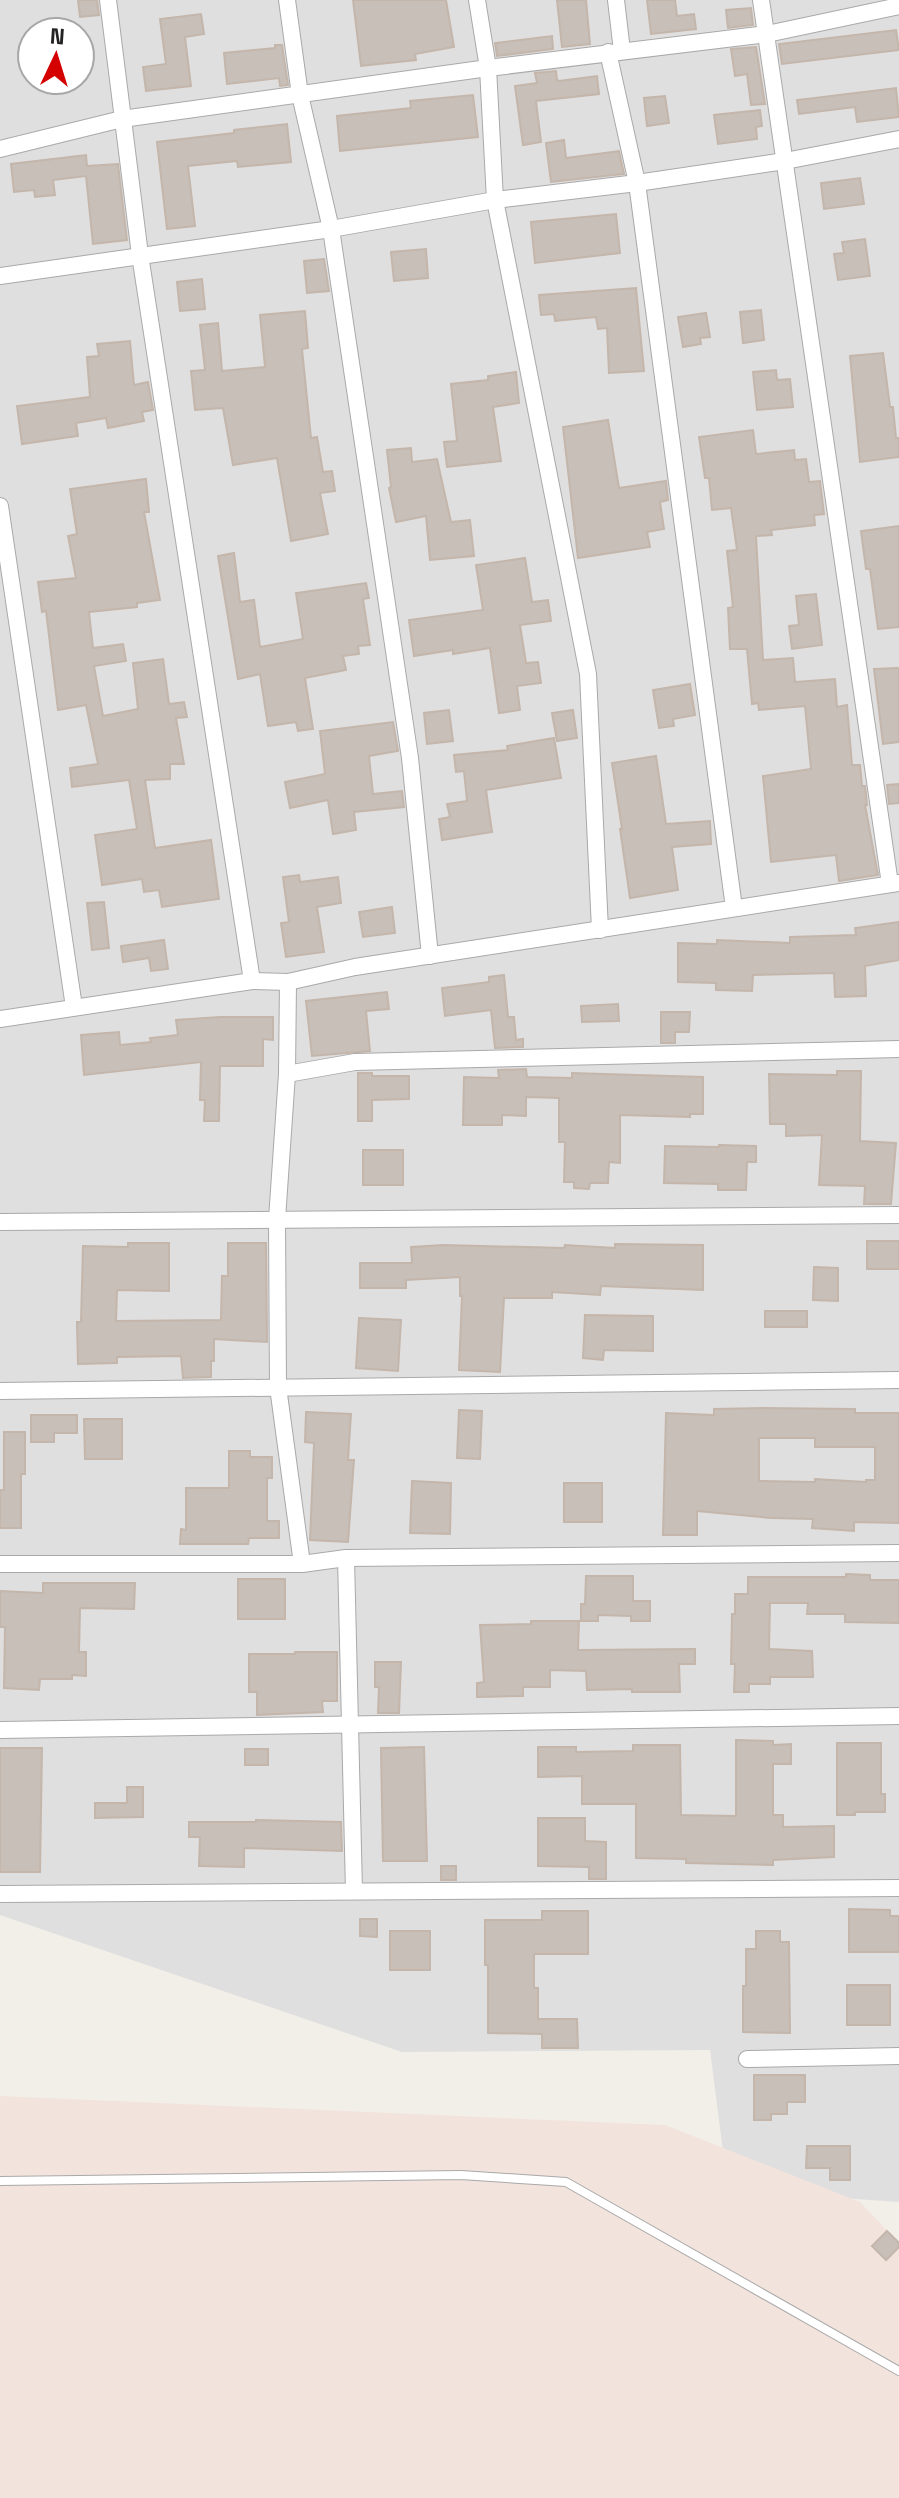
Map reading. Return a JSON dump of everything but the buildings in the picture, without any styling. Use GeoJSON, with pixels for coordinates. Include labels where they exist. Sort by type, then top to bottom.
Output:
{"type":"FeatureCollection","features":[{"type":"Feature","properties":{"kind":"street"},"geometry":{"type":"LineString","coordinates":[[108,0],[140,255],[252,981]]}},
{"type":"Feature","properties":{"kind":"street"},"geometry":{"type":"LineString","coordinates":[[287,0],[300,95],[331,229],[410,758],[430,956]]}},
{"type":"Feature","properties":{"kind":"street"},"geometry":{"type":"LineString","coordinates":[[477,0],[488,68],[495,200],[588,674],[600,930]]}},
{"type":"Feature","properties":{"kind":"street"},"geometry":{"type":"LineString","coordinates":[[616,0],[615,52],[637,183],[734,908]]}},
{"type":"Feature","properties":{"kind":"street"},"geometry":{"type":"LineString","coordinates":[[0,1019],[252,981],[288,982],[355,967],[894,883],[761,0]]}},
{"type":"Feature","properties":{"kind":"street"},"geometry":{"type":"LineString","coordinates":[[0,149],[122,119],[488,68],[767,34],[899,3]]}},
{"type":"Feature","properties":{"kind":"street"},"geometry":{"type":"LineString","coordinates":[[0,276],[331,229],[495,200],[785,161],[899,139]]}},
{"type":"Feature","properties":{"kind":"street"},"geometry":{"type":"LineString","coordinates":[[0,506],[74,1007]]}},
{"type":"Feature","properties":{"kind":"street"},"geometry":{"type":"LineString","coordinates":[[288,982],[287,1074],[277,1219],[278,1387],[302,1564]]}},
{"type":"Feature","properties":{"kind":"street"},"geometry":{"type":"LineString","coordinates":[[287,1074],[355,1062],[899,1049]]}},
{"type":"Feature","properties":{"kind":"street"},"geometry":{"type":"LineString","coordinates":[[0,1222],[899,1215]]}},
{"type":"Feature","properties":{"kind":"street"},"geometry":{"type":"LineString","coordinates":[[0,1391],[899,1380]]}},
{"type":"Feature","properties":{"kind":"street"},"geometry":{"type":"LineString","coordinates":[[0,1564],[302,1564],[346,1558],[899,1553]]}},
{"type":"Feature","properties":{"kind":"street"},"geometry":{"type":"LineString","coordinates":[[346,1558],[354,1891]]}},
{"type":"Feature","properties":{"kind":"street"},"geometry":{"type":"LineString","coordinates":[[0,1730],[899,1716]]}},
{"type":"Feature","properties":{"kind":"street"},"geometry":{"type":"LineString","coordinates":[[0,1894],[899,1888]]}},
{"type":"Feature","properties":{"kind":"street"},"geometry":{"type":"LineString","coordinates":[[747,2059],[899,2056]]}},
{"type":"Feature","properties":{"kind":"lane"},"geometry":{"type":"LineString","coordinates":[[0,2181],[461,2175],[566,2182],[899,2371]]}},
{"type":"Feature","properties":{"kind":"shaded area"},"geometry":{"type":"Polygon","coordinates":[[[0,0],[899,0],[899,2202],[728,2190],[710,2050],[402,2052],[0,1915],[0,0]]]}},
{"type":"Feature","properties":{"kind":"shaded area"},"geometry":{"type":"Polygon","coordinates":[[[0,2096],[665,2125],[860,2202],[899,2243],[899,2498],[0,2498],[0,2096]]]}}]}
